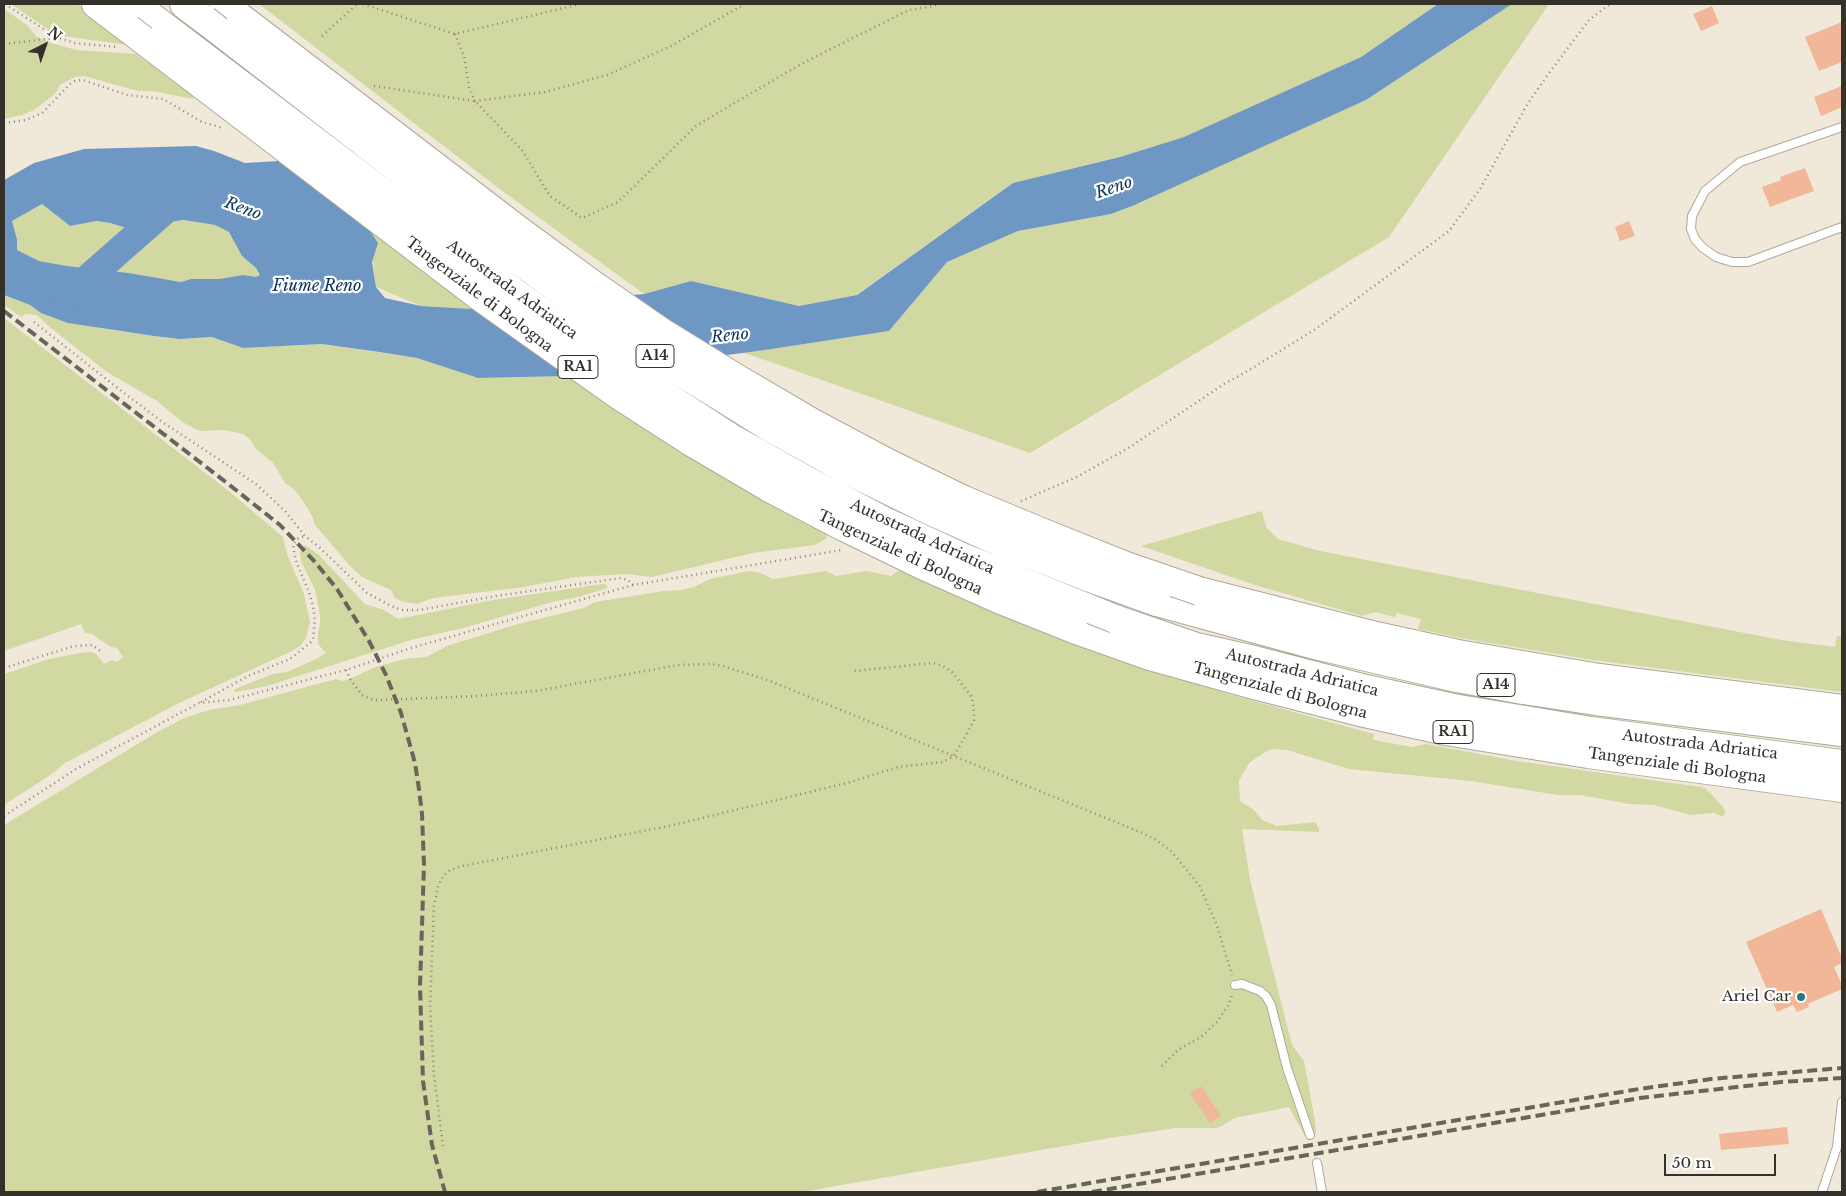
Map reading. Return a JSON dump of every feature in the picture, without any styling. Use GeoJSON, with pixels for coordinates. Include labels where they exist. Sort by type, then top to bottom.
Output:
{"type":"FeatureCollection","features":[{"type":"Feature","properties":{"kind":"highway","name":"Tangenziale di Bologna"},"geometry":{"type":"LineString","coordinates":[[96,4],[129,27],[479,296],[604,386],[693,443],[768,487],[844,528],[922,565],[1001,600],[1150,656],[1360,712],[1446,731],[1597,755],[1842,788]]}},
{"type":"Feature","properties":{"kind":"highway","name":"Autostrada Adriatica"},"geometry":{"type":"LineString","coordinates":[[184,4],[223,14],[485,236],[625,337],[755,418],[847,470],[924,508],[1004,544],[1157,602],[1311,644],[1457,678],[1523,690],[1842,732]]}},
{"type":"Feature","properties":{"kind":"highway"},"geometry":{"type":"LineString","coordinates":[[223,14],[592,284],[663,332],[811,422],[888,463],[964,500],[1126,566],[1199,590],[1376,636],[1458,654],[1599,678],[1842,709]]}},
{"type":"Feature","properties":{"kind":"highway","name":"Autostrada Adriatica"},"geometry":{"type":"LineString","coordinates":[[129,27],[166,28],[515,293],[593,349],[731,438],[884,521],[962,557],[1115,619],[1196,647],[1366,689],[1453,708],[1591,731],[1842,764]]}},
{"type":"Feature","properties":{"kind":"lane"},"geometry":{"type":"LineString","coordinates":[[1842,127],[1740,162],[1705,191],[1692,216],[1691,229],[1695,239],[1703,248],[1716,257],[1732,262],[1748,262],[1842,227]]}},
{"type":"Feature","properties":{"kind":"lane"},"geometry":{"type":"LineString","coordinates":[[1235,985],[1242,984],[1260,991],[1266,996],[1271,1005],[1287,1068],[1310,1135]]}},
{"type":"Feature","properties":{"kind":"lane"},"geometry":{"type":"LineString","coordinates":[[1822,1192],[1837,1148],[1842,1102]]}},
{"type":"Feature","properties":{"kind":"lane"},"geometry":{"type":"LineString","coordinates":[[1317,1163],[1322,1192]]}},
{"type":"Feature","properties":{"kind":"path"},"geometry":{"type":"LineString","coordinates":[[5,4],[45,31],[75,43],[129,27]]}},
{"type":"Feature","properties":{"kind":"path"},"geometry":{"type":"LineString","coordinates":[[322,36],[357,4]]}},
{"type":"Feature","properties":{"kind":"path"},"geometry":{"type":"LineString","coordinates":[[363,4],[455,34],[580,4]]}},
{"type":"Feature","properties":{"kind":"path"},"geometry":{"type":"LineString","coordinates":[[374,86],[475,101],[545,92],[607,75],[671,46],[745,4]]}},
{"type":"Feature","properties":{"kind":"path"},"geometry":{"type":"LineString","coordinates":[[455,34],[464,56],[469,88],[475,101],[522,150],[550,196],[582,218],[618,202],[696,126],[804,63],[909,10],[938,4]]}},
{"type":"Feature","properties":{"kind":"path"},"geometry":{"type":"LineString","coordinates":[[1020,501],[1077,477],[1130,446],[1224,384],[1314,330],[1449,231],[1480,189],[1528,103],[1547,76],[1589,20],[1610,4]]}},
{"type":"Feature","properties":{"kind":"path"},"geometry":{"type":"LineString","coordinates":[[4,44],[56,37]]}},
{"type":"Feature","properties":{"kind":"path"},"geometry":{"type":"LineString","coordinates":[[4,123],[26,120],[42,113],[70,84],[83,80],[127,95],[163,99],[202,122],[229,132]]}},
{"type":"Feature","properties":{"kind":"path"},"geometry":{"type":"LineString","coordinates":[[34,322],[74,356],[138,403],[256,484],[284,511],[305,536],[367,593],[391,606],[401,610],[419,610],[496,596],[622,578],[628,580],[633,585]]}},
{"type":"Feature","properties":{"kind":"path"},"geometry":{"type":"LineString","coordinates":[[4,816],[76,770],[248,676],[290,659],[311,642],[315,620],[313,606],[296,561],[293,545],[297,539],[305,536]]}},
{"type":"Feature","properties":{"kind":"path"},"geometry":{"type":"LineString","coordinates":[[199,703],[229,700],[346,670],[411,648],[633,585],[843,550]]}},
{"type":"Feature","properties":{"kind":"path"},"geometry":{"type":"LineString","coordinates":[[4,668],[74,646],[92,645],[102,652]]}},
{"type":"Feature","properties":{"kind":"path"},"geometry":{"type":"LineString","coordinates":[[443,1146],[434,1075],[430,1006],[434,906],[438,886],[443,876],[450,870],[462,866],[678,823],[851,782],[898,767],[942,762],[954,756],[974,721],[974,713],[972,697],[952,672],[943,666],[933,663],[854,671]]}},
{"type":"Feature","properties":{"kind":"path"},"geometry":{"type":"LineString","coordinates":[[346,670],[362,695],[373,700],[382,700],[476,696],[536,690],[678,665],[710,664],[723,666],[770,681],[1140,832],[1172,852],[1200,885],[1216,923],[1235,985],[1229,1004],[1217,1022],[1201,1037],[1178,1050],[1162,1066]]}},
{"type":"Feature","properties":{"kind":"green space"},"geometry":{"type":"Polygon","coordinates":[[[11,4],[77,4],[128,45],[62,36],[49,30],[11,4]]]}},
{"type":"Feature","properties":{"kind":"green space"},"geometry":{"type":"Polygon","coordinates":[[[259,4],[1438,4],[1361,57],[1184,137],[1120,157],[1013,183],[856,295],[799,306],[691,281],[644,294],[501,190],[259,4]]]}},
{"type":"Feature","properties":{"kind":"green space"},"geometry":{"type":"Polygon","coordinates":[[[1512,4],[1549,4],[1389,237],[1030,453],[742,352],[889,331],[947,262],[1018,231],[1111,214],[1366,100],[1512,4]]]}},
{"type":"Feature","properties":{"kind":"green space"},"geometry":{"type":"Polygon","coordinates":[[[4,9],[27,25],[36,36],[48,42],[76,50],[136,54],[191,94],[194,99],[152,91],[138,91],[84,76],[75,77],[60,85],[55,94],[34,110],[4,119],[4,9]]]}},
{"type":"Feature","properties":{"kind":"green space"},"geometry":{"type":"Polygon","coordinates":[[[42,204],[70,226],[97,221],[133,230],[143,229],[160,223],[184,220],[215,225],[230,232],[242,256],[256,268],[260,275],[256,277],[243,275],[219,279],[191,279],[181,282],[39,261],[17,250],[17,239],[12,221],[42,204]]]}},
{"type":"Feature","properties":{"kind":"green space"},"geometry":{"type":"Polygon","coordinates":[[[369,229],[472,309],[421,306],[376,287],[369,229]]]}},
{"type":"Feature","properties":{"kind":"green space"},"geometry":{"type":"Polygon","coordinates":[[[4,295],[30,305],[41,313],[105,329],[180,339],[212,337],[243,348],[322,344],[417,358],[478,378],[567,376],[614,408],[827,532],[826,539],[815,545],[753,553],[652,577],[626,574],[576,577],[524,587],[433,598],[417,604],[404,602],[395,598],[391,590],[362,577],[350,566],[315,525],[307,507],[295,490],[285,483],[273,463],[255,448],[250,439],[243,434],[224,430],[201,431],[181,421],[157,401],[107,372],[37,315],[26,314],[21,317],[4,305],[4,295]]]}},
{"type":"Feature","properties":{"kind":"green space"},"geometry":{"type":"Polygon","coordinates":[[[4,318],[230,492],[283,537],[287,554],[304,594],[310,622],[306,638],[301,645],[292,651],[179,703],[65,763],[52,774],[4,805],[4,674],[49,659],[80,653],[91,652],[96,654],[104,664],[112,660],[117,662],[123,657],[117,648],[111,647],[92,634],[85,633],[81,624],[4,651],[4,318]]]}},
{"type":"Feature","properties":{"kind":"green space"},"geometry":{"type":"Polygon","coordinates":[[[1262,511],[1266,527],[1278,539],[1320,551],[1781,640],[1835,647],[1837,636],[1842,637],[1842,692],[1593,660],[1466,639],[1418,629],[1421,619],[1397,613],[1395,617],[1375,612],[1362,616],[1255,585],[1141,546],[1262,511]]]}},
{"type":"Feature","properties":{"kind":"green space"},"geometry":{"type":"Polygon","coordinates":[[[305,545],[319,555],[365,604],[384,610],[398,619],[493,600],[602,584],[607,585],[607,588],[467,627],[411,640],[267,686],[233,691],[273,674],[287,672],[326,653],[318,644],[320,615],[315,590],[301,561],[300,552],[305,545]]]}},
{"type":"Feature","properties":{"kind":"green space"},"geometry":{"type":"Polygon","coordinates":[[[901,569],[1088,649],[1225,693],[1374,734],[1373,740],[1412,747],[1426,744],[1517,761],[1701,787],[1705,788],[1724,808],[1725,813],[1723,817],[1714,813],[1690,815],[1654,805],[1629,804],[1580,795],[1558,795],[1471,781],[1349,769],[1287,750],[1274,749],[1267,751],[1250,762],[1239,780],[1240,801],[1254,810],[1262,820],[1277,826],[1315,822],[1319,828],[1319,832],[1242,829],[1250,880],[1292,1045],[1304,1061],[1316,1134],[1305,1136],[1289,1107],[1235,1118],[1218,1128],[1176,1128],[1110,1138],[802,1192],[4,1192],[4,825],[154,734],[184,718],[209,710],[240,705],[336,679],[342,681],[350,679],[375,667],[405,659],[426,657],[447,646],[518,624],[584,608],[595,602],[682,590],[694,587],[710,579],[749,571],[761,573],[773,579],[826,571],[836,576],[866,571],[891,576],[901,569]]]}},
{"type":"Feature","properties":{"kind":"water","name":"Fiume Reno"},"geometry":{"type":"Polygon","coordinates":[[[1438,4],[1512,4],[1366,100],[1132,206],[1111,214],[1018,231],[947,262],[889,331],[765,350],[567,376],[478,378],[417,358],[322,344],[243,348],[212,337],[180,339],[68,323],[41,313],[30,305],[4,295],[4,180],[34,163],[84,149],[196,146],[245,163],[279,161],[369,229],[378,243],[372,262],[376,287],[385,298],[421,306],[472,309],[644,294],[691,281],[799,306],[857,295],[1013,183],[1120,157],[1184,137],[1361,57],[1438,4]],[[42,204],[12,221],[17,239],[17,250],[39,261],[181,282],[191,279],[219,279],[243,275],[256,277],[260,275],[256,268],[242,256],[229,232],[215,225],[184,220],[160,223],[143,229],[133,230],[97,221],[70,226],[42,204]]]}},
{"type":"Feature","properties":{"kind":"building"},"geometry":{"type":"Polygon","coordinates":[[[1712,6],[1719,23],[1701,31],[1693,14],[1712,6]]]}},
{"type":"Feature","properties":{"kind":"building"},"geometry":{"type":"Polygon","coordinates":[[[1842,22],[1842,62],[1819,71],[1805,37],[1842,22]]]}},
{"type":"Feature","properties":{"kind":"building"},"geometry":{"type":"Polygon","coordinates":[[[1842,86],[1842,107],[1821,116],[1814,97],[1842,86]]]}},
{"type":"Feature","properties":{"kind":"building"},"geometry":{"type":"Polygon","coordinates":[[[1805,168],[1814,191],[1770,207],[1762,187],[1781,180],[1780,177],[1805,168]]]}},
{"type":"Feature","properties":{"kind":"building"},"geometry":{"type":"Polygon","coordinates":[[[1629,221],[1635,236],[1620,241],[1615,227],[1629,221]]]}},
{"type":"Feature","properties":{"kind":"building"},"geometry":{"type":"Polygon","coordinates":[[[1821,909],[1842,958],[1842,963],[1834,967],[1842,989],[1808,1004],[1809,1007],[1797,1012],[1793,1005],[1777,1012],[1746,942],[1821,909]]]}},
{"type":"Feature","properties":{"kind":"building"},"geometry":{"type":"Polygon","coordinates":[[[1201,1086],[1221,1116],[1210,1123],[1190,1093],[1201,1086]]]}},
{"type":"Feature","properties":{"kind":"building"},"geometry":{"type":"Polygon","coordinates":[[[1787,1127],[1789,1144],[1721,1150],[1719,1134],[1787,1127]]]}},
{"type":"Feature","properties":{"kind":"waterway","name":"Reno"},"geometry":{"type":"LineString","coordinates":[[4,273],[71,293],[171,205]]}},
{"type":"Feature","properties":{"kind":"railway"},"geometry":{"type":"LineString","coordinates":[[4,311],[280,525],[315,562],[337,589],[369,641],[386,675],[401,713],[415,763],[419,789],[424,865],[420,986],[423,1081],[432,1145],[445,1192]]}},
{"type":"Feature","properties":{"kind":"railway"},"geometry":{"type":"LineString","coordinates":[[1037,1192],[1639,1089],[1711,1079],[1842,1068]]}},
{"type":"Feature","properties":{"kind":"railway"},"geometry":{"type":"LineString","coordinates":[[1092,1192],[1640,1098],[1781,1082],[1842,1078]]}},
{"type":"Feature","properties":{"kind":"place","name":"Ariel Car"},"geometry":{"type":"Point","coordinates":[1801,997]}}]}
